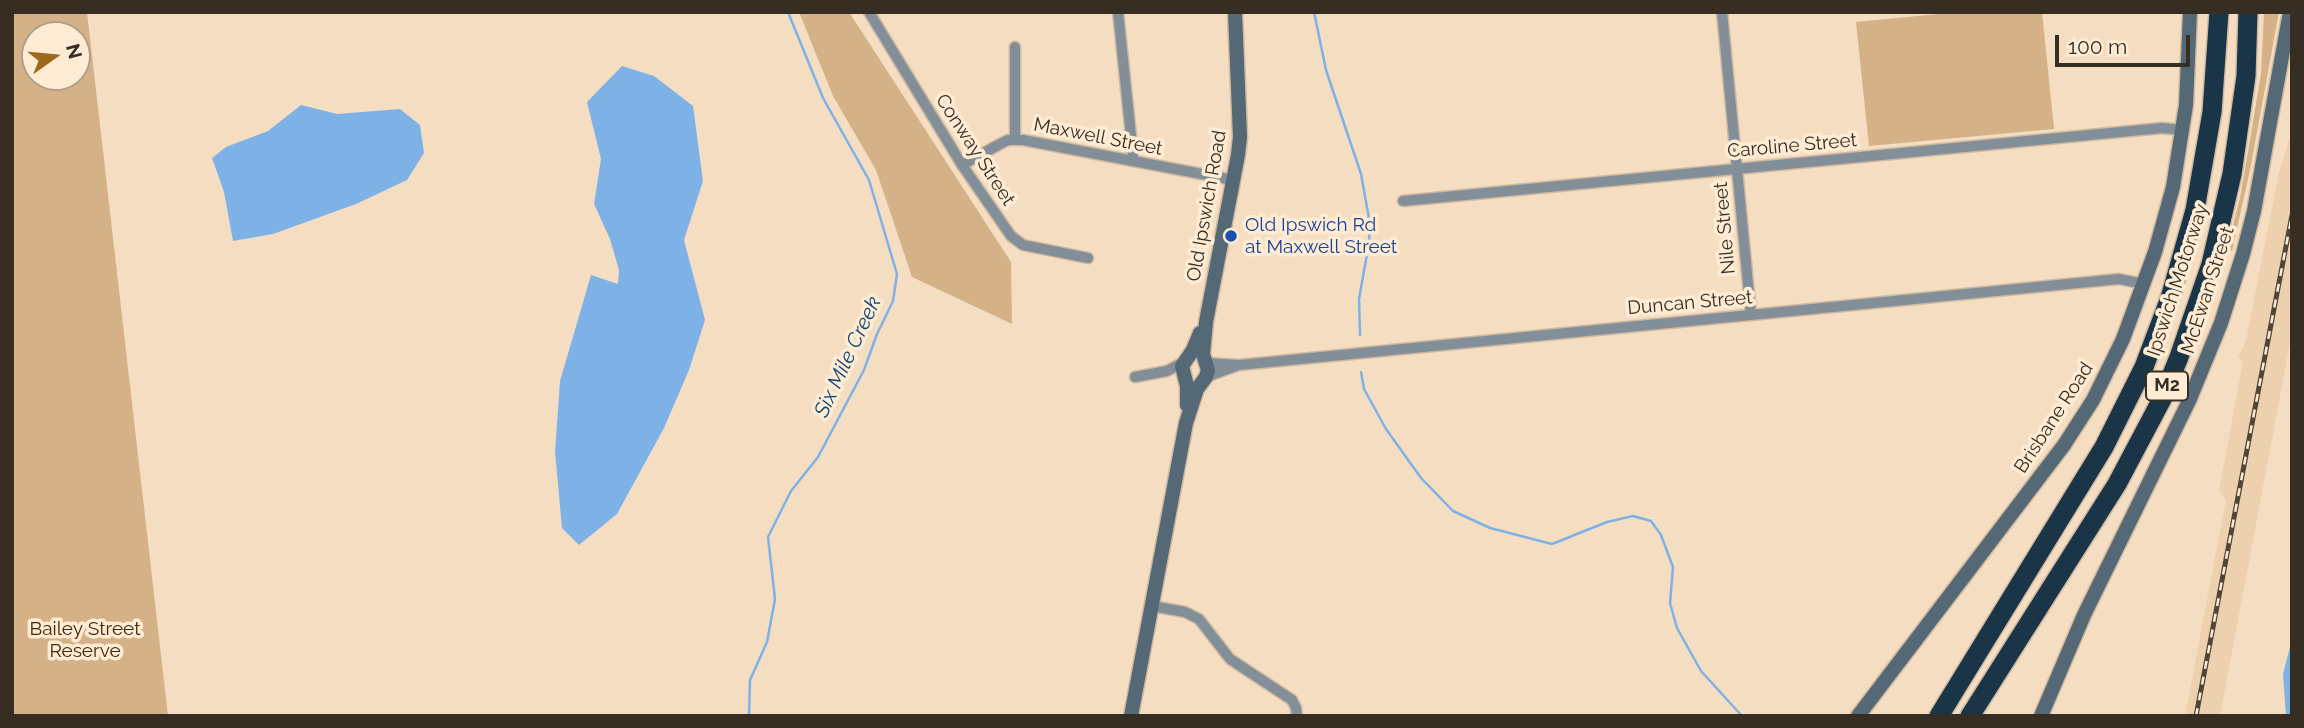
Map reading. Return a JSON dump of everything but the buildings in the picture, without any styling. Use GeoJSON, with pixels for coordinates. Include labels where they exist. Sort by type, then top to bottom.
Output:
{"type":"FeatureCollection","features":[{"type":"Feature","properties":{"kind":"highway","name":"Ipswich Motorway"},"geometry":{"type":"LineString","coordinates":[[1939,716],[2097,458],[2144,367],[2170,298],[2195,211],[2213,111],[2219,12]]}},
{"type":"Feature","properties":{"kind":"highway","name":"Ipswich Motorway"},"geometry":{"type":"LineString","coordinates":[[1969,716],[2116,484],[2162,399],[2179,357],[2211,264],[2232,174],[2245,76],[2248,12]]}},
{"type":"Feature","properties":{"kind":"main road","name":"Old Ipswich Road"},"geometry":{"type":"LineString","coordinates":[[1131,716],[1186,423],[1204,370],[1206,322],[1233,180],[1240,123],[1235,12]]}},
{"type":"Feature","properties":{"kind":"main road","name":"Brisbane Road"},"geometry":{"type":"LineString","coordinates":[[1858,716],[2064,445],[2106,375],[2123,339],[2164,225],[2183,130],[2189,68],[2190,12]]}},
{"type":"Feature","properties":{"kind":"main road","name":"McEwan Street"},"geometry":{"type":"LineString","coordinates":[[2041,716],[2084,615],[2189,401],[2221,323],[2254,211],[2290,12]]}},
{"type":"Feature","properties":{"kind":"main road","name":"Old Ipswich Road"},"geometry":{"type":"LineString","coordinates":[[1186,423],[1185,368],[1206,322]]}},
{"type":"Feature","properties":{"kind":"main road"},"geometry":{"type":"LineString","coordinates":[[1196,356],[1204,370],[1190,382],[1185,368],[1196,356]]}},
{"type":"Feature","properties":{"kind":"street","name":"Conway Street"},"geometry":{"type":"LineString","coordinates":[[869,12],[962,165],[1017,242],[1088,258]]}},
{"type":"Feature","properties":{"kind":"street"},"geometry":{"type":"LineString","coordinates":[[1118,12],[1132,161]]}},
{"type":"Feature","properties":{"kind":"street","name":"Nile Street"},"geometry":{"type":"LineString","coordinates":[[1722,12],[1751,315]]}},
{"type":"Feature","properties":{"kind":"street"},"geometry":{"type":"LineString","coordinates":[[1015,47],[1015,139]]}},
{"type":"Feature","properties":{"kind":"street","name":"Caroline Street"},"geometry":{"type":"LineString","coordinates":[[1403,201],[2162,128],[2183,130]]}},
{"type":"Feature","properties":{"kind":"street","name":"Maxwell Street"},"geometry":{"type":"LineString","coordinates":[[962,165],[1000,144],[1015,139],[1233,180]]}},
{"type":"Feature","properties":{"kind":"street","name":"Duncan Street"},"geometry":{"type":"LineString","coordinates":[[1204,370],[1341,354],[2119,279],[2144,284]]}},
{"type":"Feature","properties":{"kind":"street"},"geometry":{"type":"LineString","coordinates":[[1135,377],[1185,368]]}},
{"type":"Feature","properties":{"kind":"street"},"geometry":{"type":"LineString","coordinates":[[1152,606],[1185,612],[1199,619],[1235,664],[1292,700],[1297,716]]}},
{"type":"Feature","properties":{"kind":"shaded area"},"geometry":{"type":"Polygon","coordinates":[[[2292,131],[2292,333],[2220,716],[2185,716],[2226,500],[2219,491],[2243,361],[2238,358],[2246,341],[2279,172],[2292,131]]]}},
{"type":"Feature","properties":{"kind":"green space","name":"Bailey Street Reserve"},"geometry":{"type":"Polygon","coordinates":[[[12,12],[87,12],[88,21],[21,21],[21,91],[91,91],[91,47],[168,716],[12,716],[12,12]]]}},
{"type":"Feature","properties":{"kind":"green space"},"geometry":{"type":"Polygon","coordinates":[[[799,12],[849,12],[1011,262],[1012,324],[912,277],[876,170],[833,96],[799,12]]]}},
{"type":"Feature","properties":{"kind":"green space"},"geometry":{"type":"Polygon","coordinates":[[[1959,12],[2042,12],[2054,129],[1869,146],[1856,22],[1959,12]]]}},
{"type":"Feature","properties":{"kind":"green space"},"geometry":{"type":"Polygon","coordinates":[[[2264,12],[2279,12],[2232,251],[2227,250],[2241,193],[2261,74],[2264,12]]]}},
{"type":"Feature","properties":{"kind":"water"},"geometry":{"type":"Polygon","coordinates":[[[622,66],[654,76],[693,106],[703,181],[684,240],[705,320],[689,370],[664,428],[617,514],[579,545],[562,528],[555,452],[560,381],[591,275],[618,284],[619,270],[610,239],[594,204],[601,159],[587,102],[622,66]]]}},
{"type":"Feature","properties":{"kind":"water"},"geometry":{"type":"Polygon","coordinates":[[[301,105],[337,114],[400,109],[420,125],[424,153],[407,180],[356,204],[273,234],[233,241],[224,192],[212,158],[226,147],[268,131],[301,105]]]}},
{"type":"Feature","properties":{"kind":"water"},"geometry":{"type":"Polygon","coordinates":[[[2292,639],[2292,716],[2286,716],[2283,674],[2292,639]]]}},
{"type":"Feature","properties":{"kind":"waterway","name":"Six Mile Creek"},"geometry":{"type":"LineString","coordinates":[[749,716],[750,680],[767,642],[775,599],[768,537],[791,491],[818,457],[864,370],[893,301],[897,274],[869,180],[823,98],[788,12]]}},
{"type":"Feature","properties":{"kind":"waterway"},"geometry":{"type":"LineString","coordinates":[[1314,12],[1326,70],[1361,174],[1370,224],[1359,299],[1360,335]]}},
{"type":"Feature","properties":{"kind":"waterway"},"geometry":{"type":"LineString","coordinates":[[1361,372],[1364,389],[1386,429],[1421,478],[1453,511],[1490,528],[1552,544],[1607,522],[1633,516],[1651,521],[1661,535],[1673,567],[1670,603],[1677,628],[1701,671],[1742,716]]}},
{"type":"Feature","properties":{"kind":"railway"},"geometry":{"type":"LineString","coordinates":[[2196,716],[2292,215]]}},
{"type":"Feature","properties":{"kind":"place","name":"Old Ipswich Rd at Maxwell Street"},"geometry":{"type":"Point","coordinates":[1231,236]}}]}
